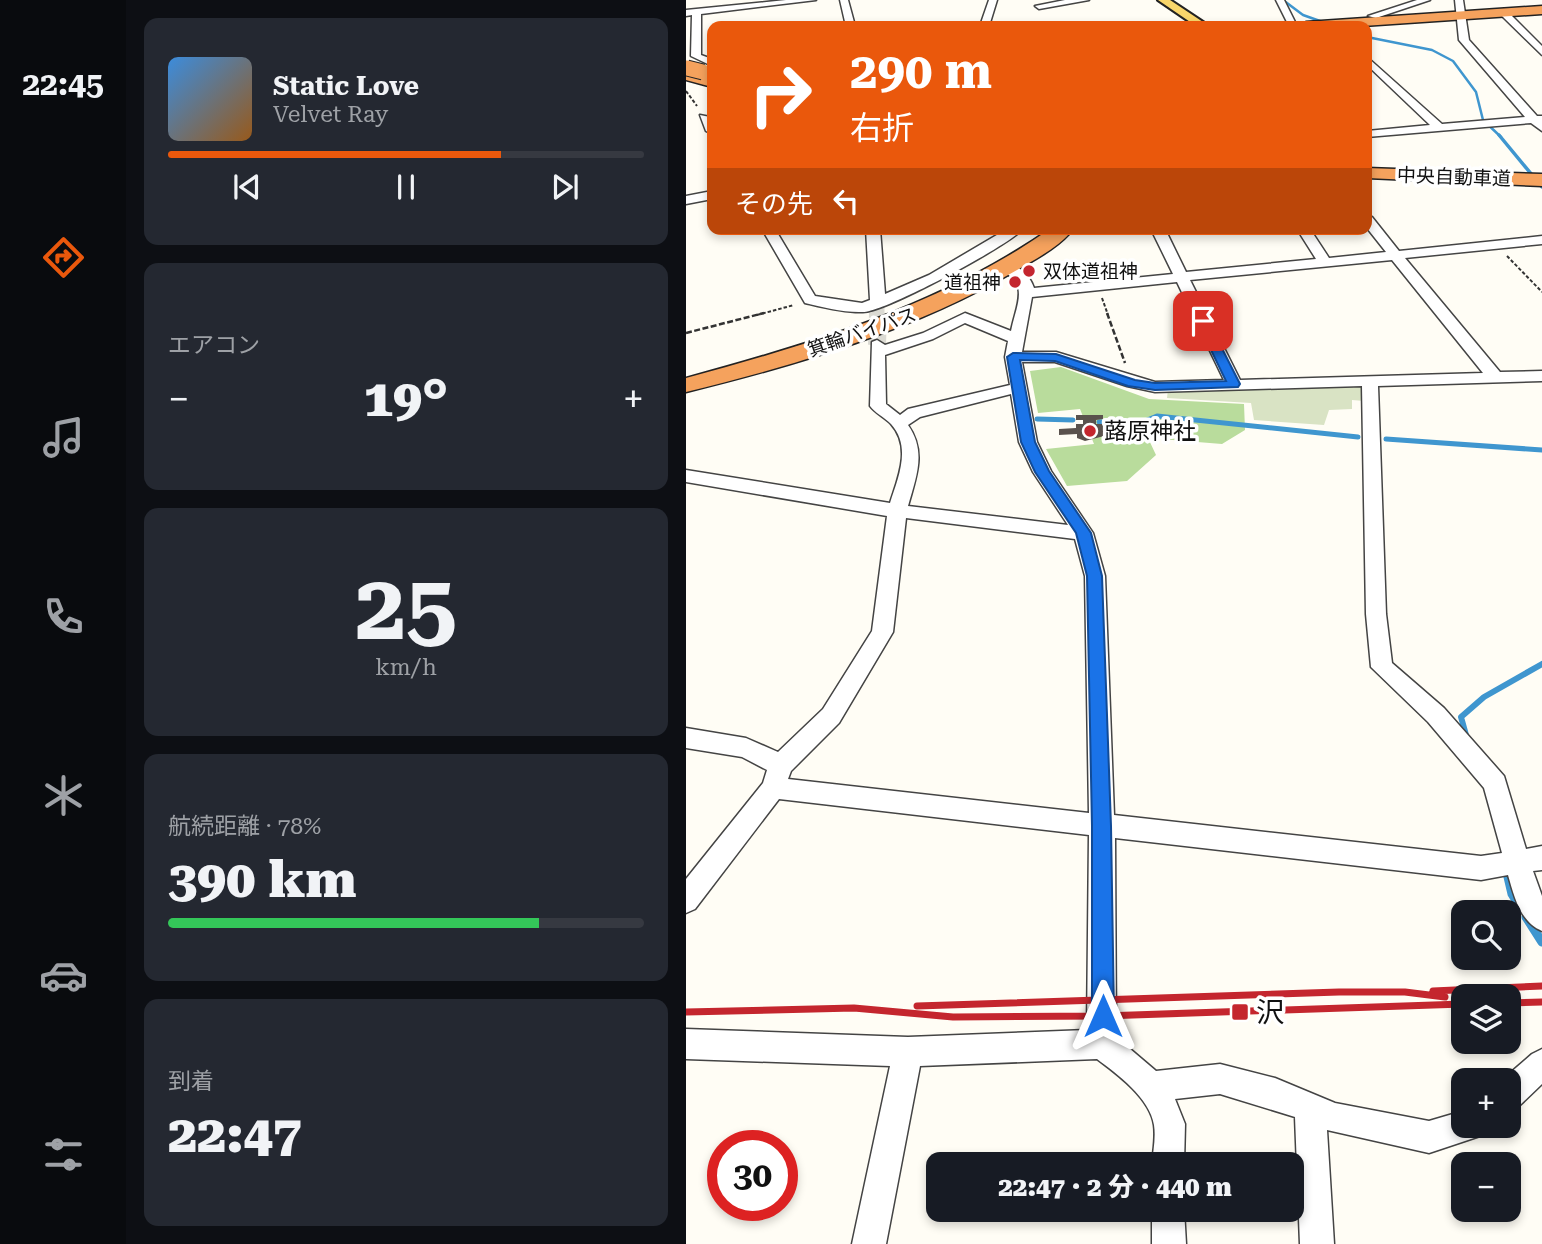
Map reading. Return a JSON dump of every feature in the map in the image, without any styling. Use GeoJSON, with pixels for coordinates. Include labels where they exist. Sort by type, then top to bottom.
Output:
{"type":"FeatureCollection","features":[{"type":"Feature","properties":{"kind":"highway"},"geometry":{"type":"LineString","coordinates":[[1341,21],[1372,15],[1463,17],[1542,10]]}},
{"type":"Feature","properties":{"kind":"highway"},"geometry":{"type":"LineString","coordinates":[[686,72],[707,72]]}},
{"type":"Feature","properties":{"kind":"highway","name":"中央自動車道"},"geometry":{"type":"LineString","coordinates":[[1372,173],[1536,184]]}},
{"type":"Feature","properties":{"kind":"highway","name":"中央自動車道"},"geometry":{"type":"LineString","coordinates":[[1372,181],[1536,184]]}},
{"type":"Feature","properties":{"kind":"highway","name":"箕輪バイパス"},"geometry":{"type":"LineString","coordinates":[[686,374],[823,336],[905,307],[997,263],[1036,235]]}},
{"type":"Feature","properties":{"kind":"highway","name":"箕輪バイパス"},"geometry":{"type":"LineString","coordinates":[[686,385],[836,343],[887,325],[968,290],[1007,268],[1054,235]]}},
{"type":"Feature","properties":{"kind":"main road"},"geometry":{"type":"LineString","coordinates":[[1163,0],[1195,21]]}},
{"type":"Feature","properties":{"kind":"street"},"geometry":{"type":"LineString","coordinates":[[686,13],[812,0]]}},
{"type":"Feature","properties":{"kind":"street"},"geometry":{"type":"LineString","coordinates":[[845,0],[850,21]]}},
{"type":"Feature","properties":{"kind":"street"},"geometry":{"type":"LineString","coordinates":[[986,21],[993,0]]}},
{"type":"Feature","properties":{"kind":"street"},"geometry":{"type":"LineString","coordinates":[[1040,6],[1085,0]]}},
{"type":"Feature","properties":{"kind":"street"},"geometry":{"type":"LineString","coordinates":[[1280,0],[1287,21]]}},
{"type":"Feature","properties":{"kind":"street"},"geometry":{"type":"LineString","coordinates":[[1372,15],[1426,0]]}},
{"type":"Feature","properties":{"kind":"street"},"geometry":{"type":"LineString","coordinates":[[1459,0],[1464,40],[1538,119],[1542,130]]}},
{"type":"Feature","properties":{"kind":"street"},"geometry":{"type":"LineString","coordinates":[[697,12],[696,56],[707,69]]}},
{"type":"Feature","properties":{"kind":"street"},"geometry":{"type":"LineString","coordinates":[[1505,14],[1542,52]]}},
{"type":"Feature","properties":{"kind":"street"},"geometry":{"type":"LineString","coordinates":[[1372,65],[1440,128]]}},
{"type":"Feature","properties":{"kind":"street"},"geometry":{"type":"LineString","coordinates":[[705,117],[707,121]]}},
{"type":"Feature","properties":{"kind":"street"},"geometry":{"type":"LineString","coordinates":[[1372,134],[1538,119]]}},
{"type":"Feature","properties":{"kind":"street"},"geometry":{"type":"LineString","coordinates":[[686,200],[707,196]]}},
{"type":"Feature","properties":{"kind":"street"},"geometry":{"type":"LineString","coordinates":[[1372,226],[1495,377]]}},
{"type":"Feature","properties":{"kind":"street"},"geometry":{"type":"LineString","coordinates":[[772,235],[810,300],[856,308],[878,303],[934,278],[1007,235]]}},
{"type":"Feature","properties":{"kind":"street"},"geometry":{"type":"LineString","coordinates":[[873,235],[878,303]]}},
{"type":"Feature","properties":{"kind":"street"},"geometry":{"type":"LineString","coordinates":[[1160,235],[1234,384]]}},
{"type":"Feature","properties":{"kind":"street"},"geometry":{"type":"LineString","coordinates":[[1307,235],[1326,263]]}},
{"type":"Feature","properties":{"kind":"street"},"geometry":{"type":"LineString","coordinates":[[1026,293],[1542,240]]}},
{"type":"Feature","properties":{"kind":"street"},"geometry":{"type":"LineString","coordinates":[[1007,268],[1021,275],[1027,286],[1014,338],[1013,357],[1028,442],[1042,472],[1083,533],[1095,576],[1102,826],[1101,1044]]}},
{"type":"Feature","properties":{"kind":"street"},"geometry":{"type":"LineString","coordinates":[[686,900],[777,776],[831,716],[882,632],[897,511],[911,464],[909,439],[899,424],[878,406],[878,348],[928,336],[965,317],[1014,338]]}},
{"type":"Feature","properties":{"kind":"street"},"geometry":{"type":"LineString","coordinates":[[1013,357],[1056,357],[1133,383],[1155,387],[1542,376]]}},
{"type":"Feature","properties":{"kind":"street"},"geometry":{"type":"LineString","coordinates":[[1370,382],[1376,614],[1382,667],[1436,715],[1494,783],[1530,861],[1527,897],[1542,918]]}},
{"type":"Feature","properties":{"kind":"street"},"geometry":{"type":"LineString","coordinates":[[899,424],[914,413],[1017,388]]}},
{"type":"Feature","properties":{"kind":"street"},"geometry":{"type":"LineString","coordinates":[[686,476],[897,511],[1083,533]]}},
{"type":"Feature","properties":{"kind":"street"},"geometry":{"type":"LineString","coordinates":[[686,738],[746,748],[777,776],[1102,826],[1481,868],[1530,861]]}},
{"type":"Feature","properties":{"kind":"street"},"geometry":{"type":"LineString","coordinates":[[686,1044],[908,1052],[1101,1044],[1118,1056],[1150,1087],[1168,1119],[1168,1152]]}},
{"type":"Feature","properties":{"kind":"street"},"geometry":{"type":"LineString","coordinates":[[869,1244],[908,1052]]}},
{"type":"Feature","properties":{"kind":"street"},"geometry":{"type":"LineString","coordinates":[[1521,1083],[1542,1064]]}},
{"type":"Feature","properties":{"kind":"street"},"geometry":{"type":"LineString","coordinates":[[1150,1087],[1220,1079],[1275,1093],[1335,1118],[1430,1137],[1451,1131]]}},
{"type":"Feature","properties":{"kind":"street"},"geometry":{"type":"LineString","coordinates":[[1310,1107],[1317,1244]]}},
{"type":"Feature","properties":{"kind":"street"},"geometry":{"type":"LineString","coordinates":[[1168,1222],[1169,1244]]}},
{"type":"Feature","properties":{"kind":"path"},"geometry":{"type":"LineString","coordinates":[[686,91],[705,117]]}},
{"type":"Feature","properties":{"kind":"path"},"geometry":{"type":"LineString","coordinates":[[1496,244],[1542,292]]}},
{"type":"Feature","properties":{"kind":"path"},"geometry":{"type":"LineString","coordinates":[[1097,286],[1133,383]]}},
{"type":"Feature","properties":{"kind":"path"},"geometry":{"type":"LineString","coordinates":[[686,333],[810,300]]}},
{"type":"Feature","properties":{"kind":"green space"},"geometry":{"type":"Polygon","coordinates":[[[1061,367],[1149,399],[1244,404],[1245,430],[1222,444],[1148,438],[1156,455],[1127,481],[1067,486],[1046,449],[1094,444],[1080,409],[1038,413],[1030,371],[1061,367]]]}},
{"type":"Feature","properties":{"kind":"green space"},"geometry":{"type":"Polygon","coordinates":[[[1364,384],[1364,401],[1352,400],[1352,409],[1329,410],[1324,425],[1254,420],[1251,403],[1167,398],[1168,389],[1364,384]]]}},
{"type":"Feature","properties":{"kind":"building"},"geometry":{"type":"Polygon","coordinates":[[[1076,415],[1103,415],[1103,419],[1096,420],[1096,424],[1107,424],[1108,435],[1085,441],[1077,438],[1077,434],[1059,435],[1059,429],[1076,428],[1076,424],[1083,424],[1083,420],[1076,420],[1076,415]]]}},
{"type":"Feature","properties":{"kind":"waterway"},"geometry":{"type":"LineString","coordinates":[[1283,0],[1303,15],[1320,21]]}},
{"type":"Feature","properties":{"kind":"waterway"},"geometry":{"type":"LineString","coordinates":[[1372,38],[1432,50],[1453,61],[1476,92],[1483,120],[1499,136]]}},
{"type":"Feature","properties":{"kind":"waterway"},"geometry":{"type":"LineString","coordinates":[[1499,136],[1542,187]]}},
{"type":"Feature","properties":{"kind":"waterway"},"geometry":{"type":"LineString","coordinates":[[1099,422],[1145,421],[1157,416],[1358,437]]}},
{"type":"Feature","properties":{"kind":"waterway"},"geometry":{"type":"LineString","coordinates":[[1037,419],[1073,420]]}},
{"type":"Feature","properties":{"kind":"waterway"},"geometry":{"type":"LineString","coordinates":[[1386,439],[1542,450]]}},
{"type":"Feature","properties":{"kind":"waterway"},"geometry":{"type":"LineString","coordinates":[[1466,735],[1461,717],[1484,697],[1542,664]]}},
{"type":"Feature","properties":{"kind":"waterway"},"geometry":{"type":"LineString","coordinates":[[1508,877],[1516,900]]}},
{"type":"Feature","properties":{"kind":"waterway"},"geometry":{"type":"LineString","coordinates":[[1526,917],[1542,942]]}},
{"type":"Feature","properties":{"kind":"tunnel"},"geometry":{"type":"LineString","coordinates":[[878,304],[878,313]]}},
{"type":"Feature","properties":{"kind":"tunnel"},"geometry":{"type":"LineString","coordinates":[[877,345],[878,313]]}},
{"type":"Feature","properties":{"kind":"railway"},"geometry":{"type":"LineString","coordinates":[[1433,991],[1542,986]]}},
{"type":"Feature","properties":{"kind":"railway"},"geometry":{"type":"LineString","coordinates":[[917,1006],[1339,992],[1405,992],[1445,997]]}},
{"type":"Feature","properties":{"kind":"railway"},"geometry":{"type":"LineString","coordinates":[[1521,1003],[1542,1002]]}},
{"type":"Feature","properties":{"kind":"railway"},"geometry":{"type":"LineString","coordinates":[[686,1012],[854,1008],[953,1017],[1103,1016],[1451,1004]]}},
{"type":"Feature","properties":{"kind":"place","name":"双体道祖神"},"geometry":{"type":"Point","coordinates":[1029,271]}},
{"type":"Feature","properties":{"kind":"place","name":"道祖神"},"geometry":{"type":"Point","coordinates":[1015,282]}},
{"type":"Feature","properties":{"kind":"place","name":"蕗原神社"},"geometry":{"type":"Point","coordinates":[1090,431]}},
{"type":"Feature","properties":{"kind":"place","name":"沢"},"geometry":{"type":"Point","coordinates":[1240,1012]}},
{"type":"Feature","properties":{"kind":"route"},"geometry":{"type":"LineString","coordinates":[[1103,1016],[1102,826],[1095,576],[1083,533],[1042,472],[1028,442],[1013,357],[1056,357],[1133,383],[1155,387],[1234,384],[1203,321]]}}]}
